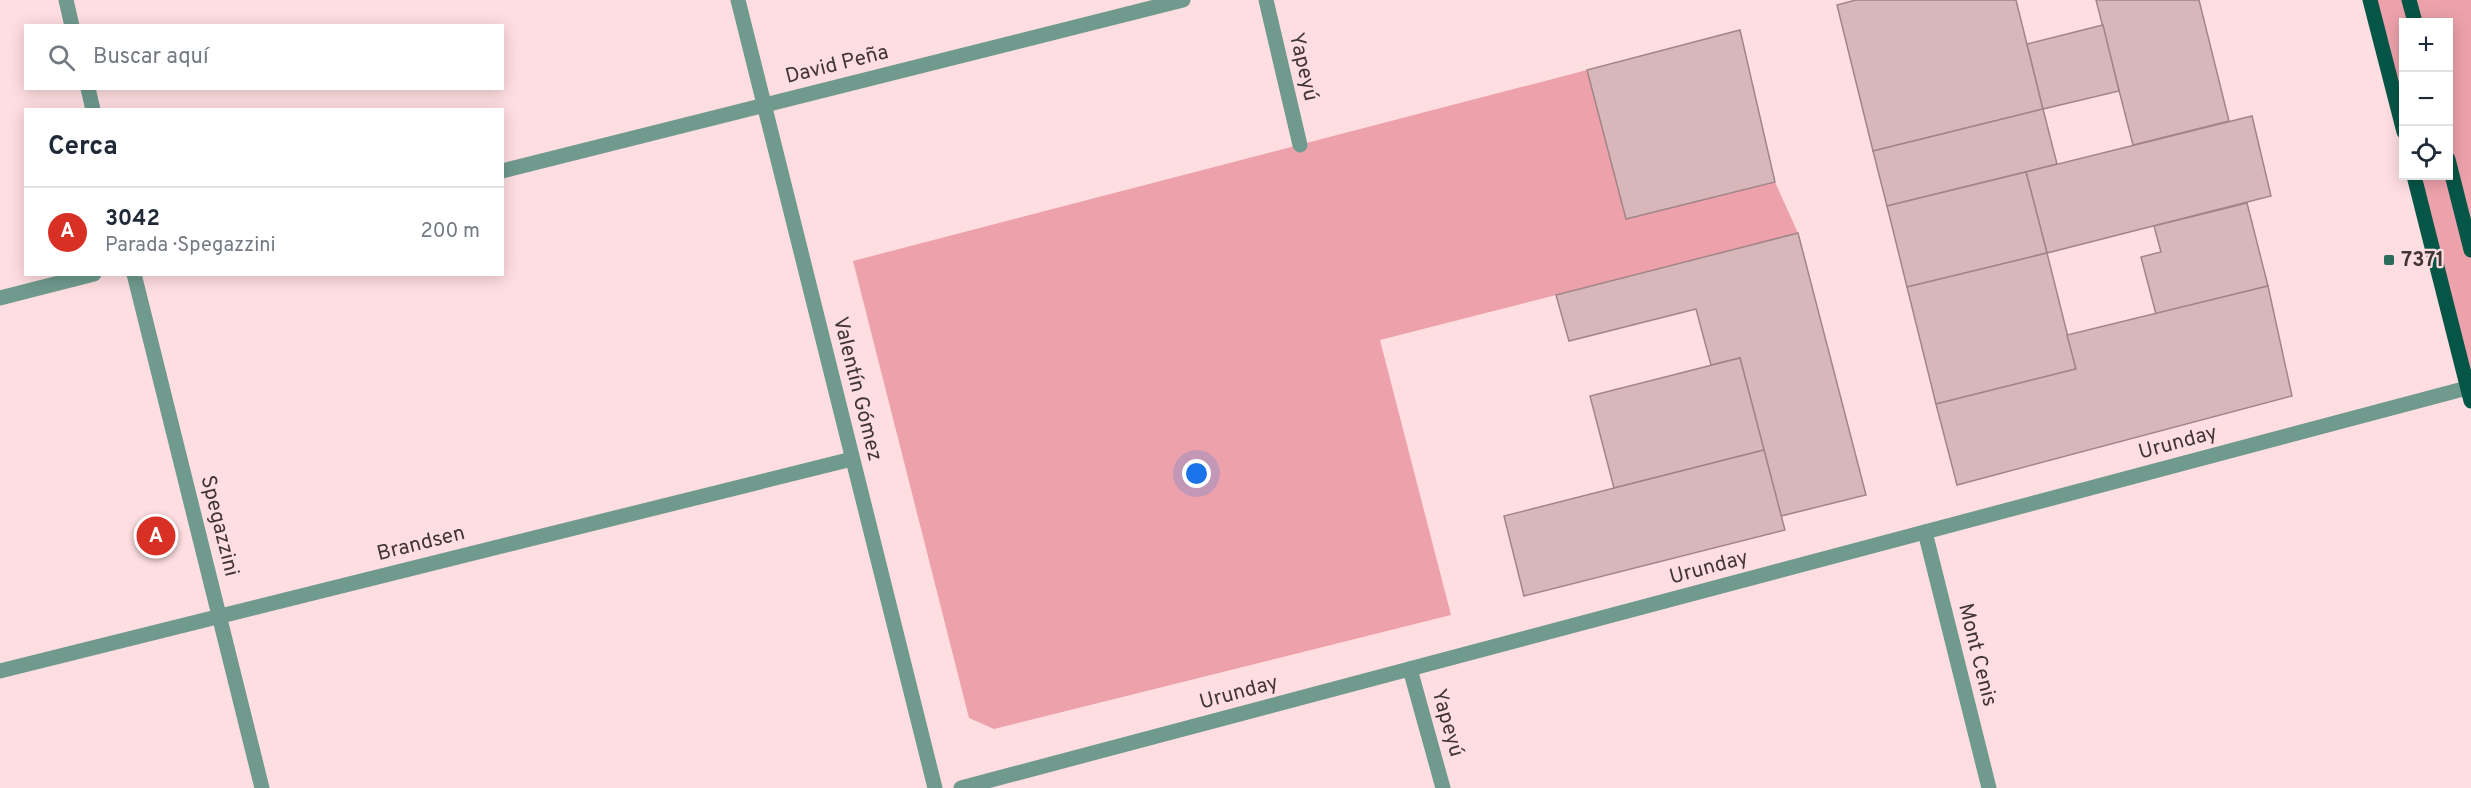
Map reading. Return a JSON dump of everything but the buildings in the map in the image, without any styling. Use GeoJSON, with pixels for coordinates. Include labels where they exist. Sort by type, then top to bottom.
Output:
{"type":"FeatureCollection","features":[{"type":"Feature","properties":{"kind":"main road"},"geometry":{"type":"LineString","coordinates":[[2370,0],[2402,126]]}},
{"type":"Feature","properties":{"kind":"main road"},"geometry":{"type":"LineString","coordinates":[[2409,0],[2414,18]]}},
{"type":"Feature","properties":{"kind":"main road"},"geometry":{"type":"LineString","coordinates":[[2453,179],[2471,250]]}},
{"type":"Feature","properties":{"kind":"main road"},"geometry":{"type":"LineString","coordinates":[[2415,180],[2469,394]]}},
{"type":"Feature","properties":{"kind":"street"},"geometry":{"type":"LineString","coordinates":[[66,0],[72,24]]}},
{"type":"Feature","properties":{"kind":"street","name":"Valentín Gómez"},"geometry":{"type":"LineString","coordinates":[[738,0],[935,788]]}},
{"type":"Feature","properties":{"kind":"street","name":"David Peña"},"geometry":{"type":"LineString","coordinates":[[504,170],[1183,0]]}},
{"type":"Feature","properties":{"kind":"street","name":"Yapeyú"},"geometry":{"type":"LineString","coordinates":[[1266,0],[1300,145]]}},
{"type":"Feature","properties":{"kind":"street"},"geometry":{"type":"LineString","coordinates":[[88,90],[93,108]]}},
{"type":"Feature","properties":{"kind":"street"},"geometry":{"type":"LineString","coordinates":[[0,298],[86,276]]}},
{"type":"Feature","properties":{"kind":"street","name":"Spegazzini"},"geometry":{"type":"LineString","coordinates":[[134,276],[262,788]]}},
{"type":"Feature","properties":{"kind":"street","name":"Urunday"},"geometry":{"type":"LineString","coordinates":[[961,788],[1925,532],[2469,394]]}},
{"type":"Feature","properties":{"kind":"street","name":"Brandsen"},"geometry":{"type":"LineString","coordinates":[[0,671],[852,459]]}},
{"type":"Feature","properties":{"kind":"street","name":"Mont Cenis"},"geometry":{"type":"LineString","coordinates":[[1925,532],[1989,788]]}},
{"type":"Feature","properties":{"kind":"street","name":"Yapeyú"},"geometry":{"type":"LineString","coordinates":[[1410,669],[1443,788]]}},
{"type":"Feature","properties":{"kind":"shaded area"},"geometry":{"type":"Polygon","coordinates":[[[2370,0],[2471,0],[2471,401],[2415,180],[2453,180],[2453,18],[2399,18],[2399,116],[2370,0]]]}},
{"type":"Feature","properties":{"kind":"shaded area"},"geometry":{"type":"Polygon","coordinates":[[[1587,70],[1626,219],[1775,182],[1798,233],[1380,340],[1451,615],[994,729],[969,718],[853,261],[1587,70]]]}},
{"type":"Feature","properties":{"kind":"place","name":"7371"},"geometry":{"type":"Point","coordinates":[2389,260]}},
{"type":"Feature","properties":{"kind":"place","name":"3042"},"geometry":{"type":"Point","coordinates":[156,536]}}]}
